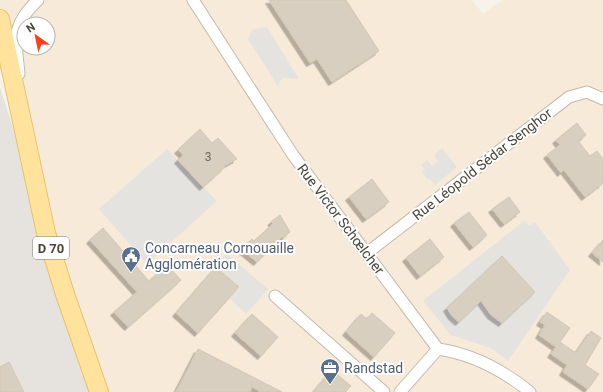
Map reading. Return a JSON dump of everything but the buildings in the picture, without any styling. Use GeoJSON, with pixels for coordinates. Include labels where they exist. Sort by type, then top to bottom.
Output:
{"type":"FeatureCollection","features":[{"type":"Feature","properties":{"kind":"main road","name":"D 70"},"geometry":{"type":"LineString","coordinates":[[0,19],[46,232],[67,301],[99,392]]}},
{"type":"Feature","properties":{"kind":"street"},"geometry":{"type":"LineString","coordinates":[[18,101],[20,83],[16,38],[18,27],[26,10],[38,0]]}},
{"type":"Feature","properties":{"kind":"street","name":"Rue Victor Schœlcher"},"geometry":{"type":"LineString","coordinates":[[193,0],[293,155],[438,349]]}},
{"type":"Feature","properties":{"kind":"street","name":"Rue Léopold Sédar Senghor"},"geometry":{"type":"LineString","coordinates":[[367,253],[569,97],[587,92],[603,99]]}},
{"type":"Feature","properties":{"kind":"street"},"geometry":{"type":"LineString","coordinates":[[275,296],[384,392]]}},
{"type":"Feature","properties":{"kind":"street"},"geometry":{"type":"LineString","coordinates":[[400,392],[438,349],[456,352],[483,363],[513,380],[530,392]]}},
{"type":"Feature","properties":{"kind":"shaded area"},"geometry":{"type":"Polygon","coordinates":[[[0,0],[472,0],[483,14],[502,0],[603,0],[603,392],[93,392],[0,19],[0,0]]]}},
{"type":"Feature","properties":{"kind":"shaded area"},"geometry":{"type":"Polygon","coordinates":[[[267,27],[299,79],[282,78],[278,86],[248,39],[253,29],[267,27]]]}},
{"type":"Feature","properties":{"kind":"shaded area"},"geometry":{"type":"Polygon","coordinates":[[[0,87],[56,265],[93,392],[0,392],[0,87]]]}},
{"type":"Feature","properties":{"kind":"shaded area"},"geometry":{"type":"Polygon","coordinates":[[[442,148],[457,167],[435,185],[430,179],[428,180],[422,172],[425,170],[421,165],[427,160],[432,166],[438,161],[434,155],[442,148]]]}},
{"type":"Feature","properties":{"kind":"shaded area"},"geometry":{"type":"Polygon","coordinates":[[[167,149],[217,201],[147,264],[99,209],[167,149]]]}},
{"type":"Feature","properties":{"kind":"shaded area"},"geometry":{"type":"Polygon","coordinates":[[[525,220],[529,226],[535,222],[570,270],[508,361],[491,348],[451,335],[423,301],[525,220]]]}},
{"type":"Feature","properties":{"kind":"shaded area"},"geometry":{"type":"Polygon","coordinates":[[[227,254],[268,289],[246,314],[230,299],[240,287],[215,265],[227,254]]]}},
{"type":"Feature","properties":{"kind":"place","name":"Concarneau Cornouaille Agglomération"},"geometry":{"type":"Point","coordinates":[131,273]}},
{"type":"Feature","properties":{"kind":"place","name":"Randstad"},"geometry":{"type":"Point","coordinates":[330,385]}}]}
